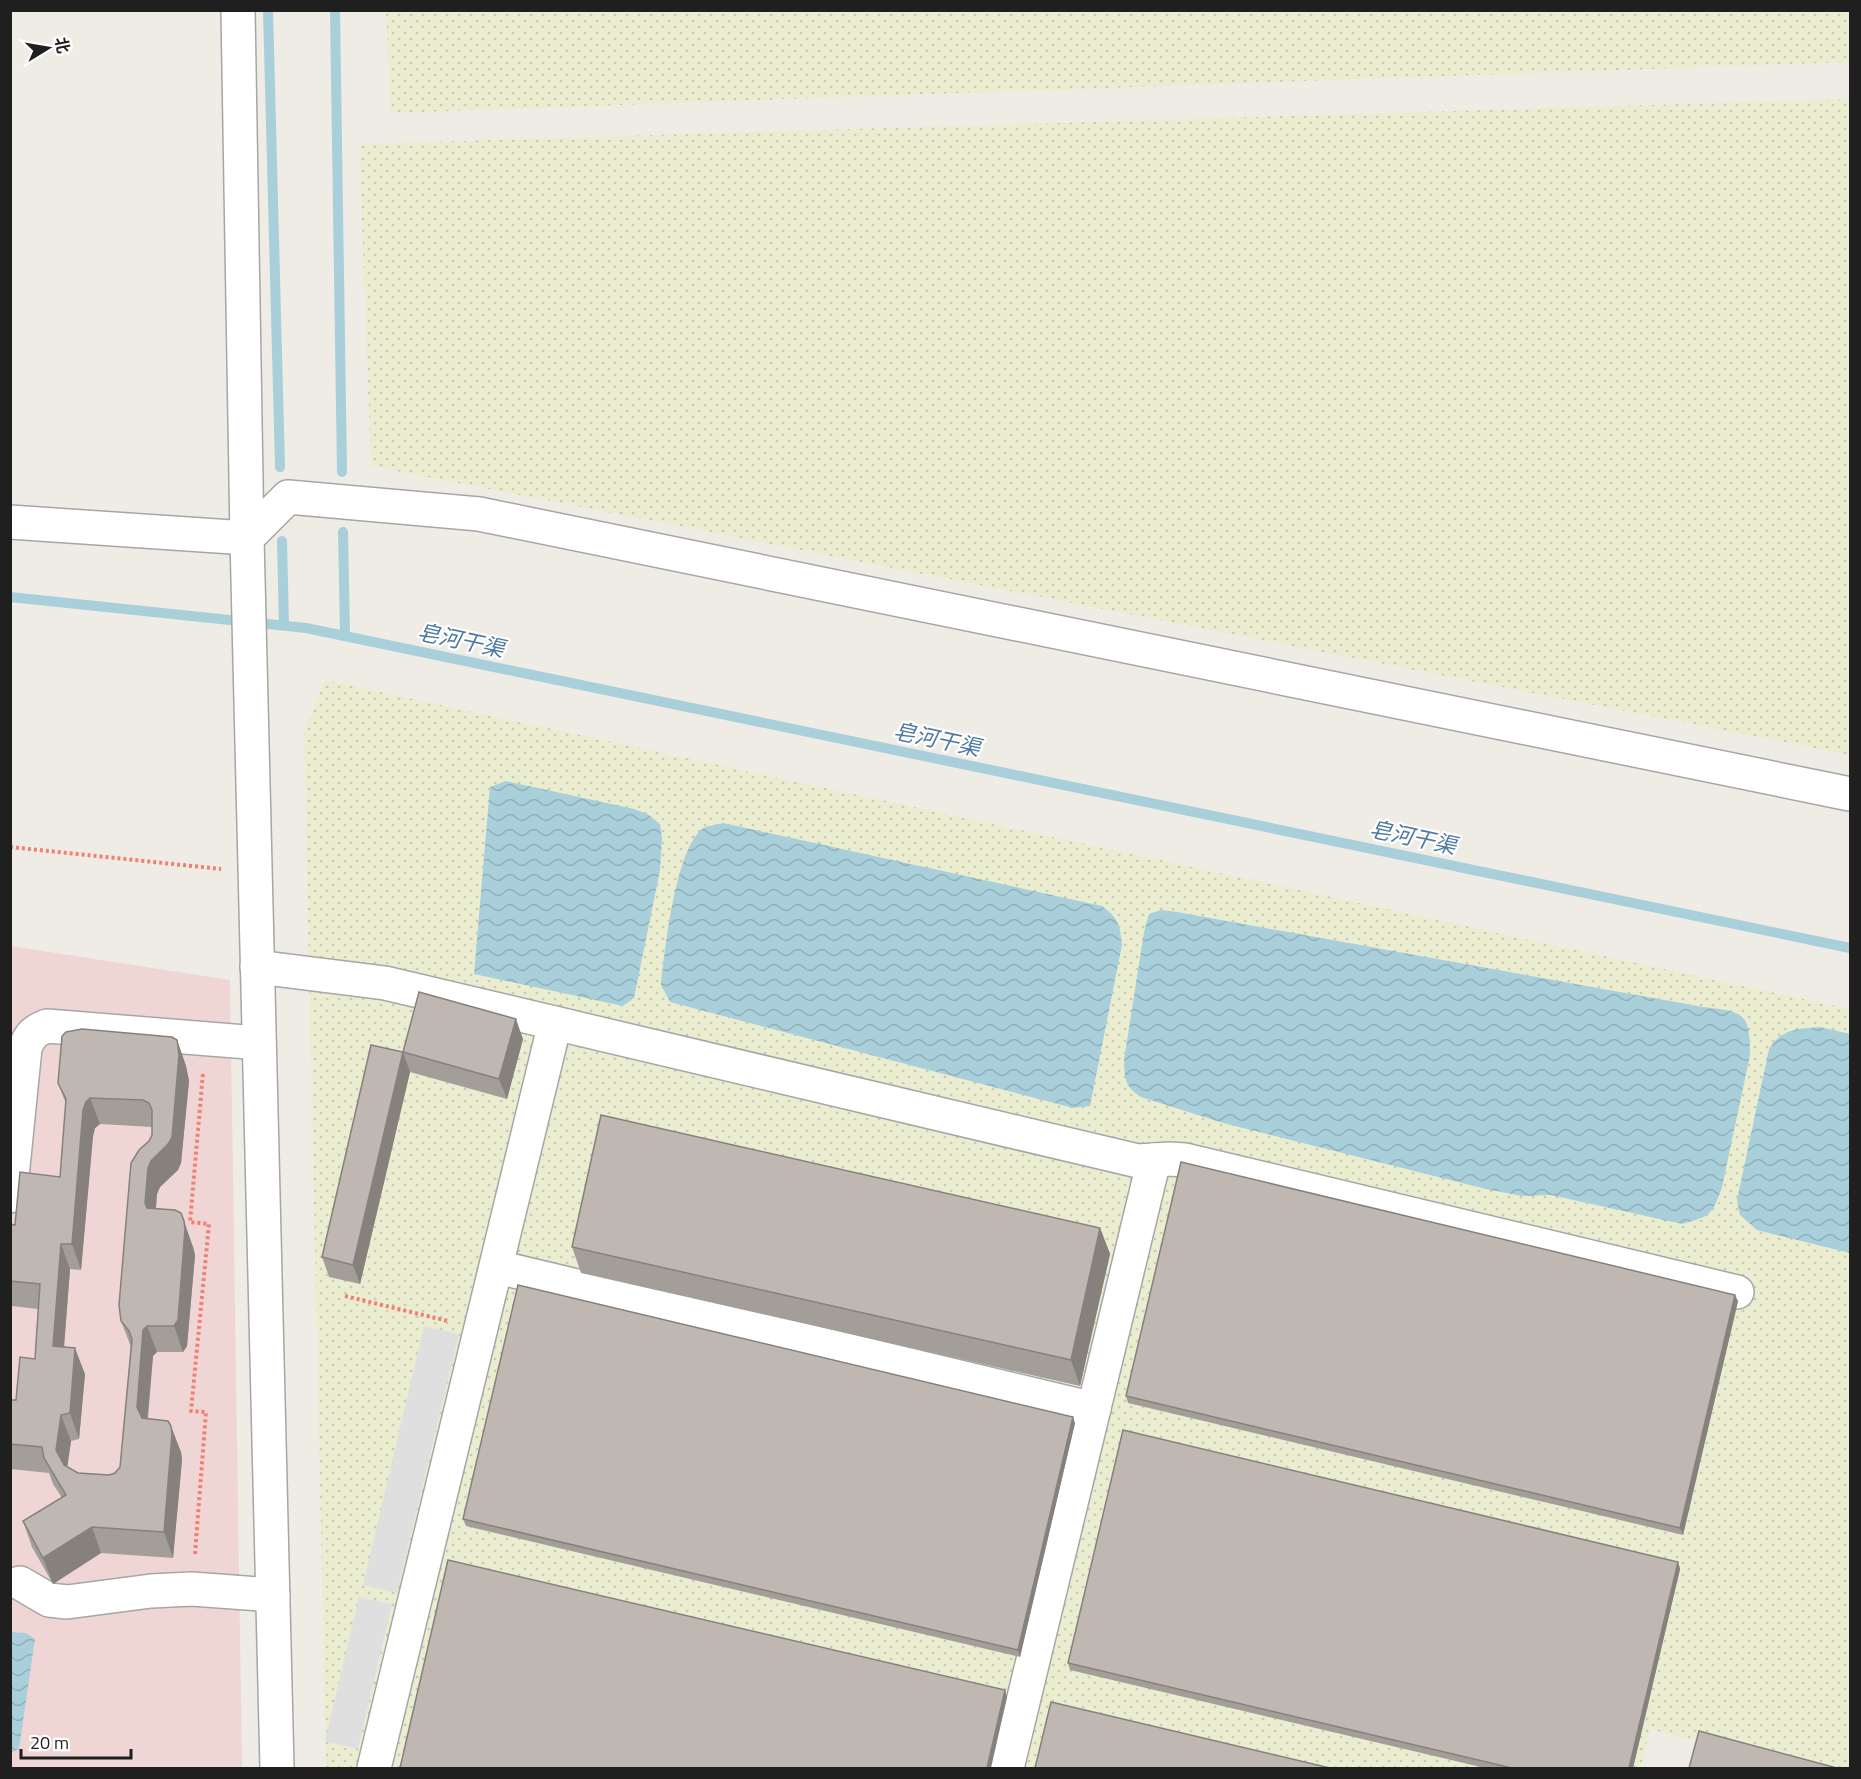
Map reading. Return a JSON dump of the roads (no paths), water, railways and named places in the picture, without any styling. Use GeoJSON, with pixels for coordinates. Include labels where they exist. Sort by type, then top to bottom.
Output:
{"type":"FeatureCollection","features":[{"type":"Feature","properties":{"kind":"street"},"geometry":{"type":"LineString","coordinates":[[238,10],[248,604],[277,1768]]}},
{"type":"Feature","properties":{"kind":"street"},"geometry":{"type":"LineString","coordinates":[[10,522],[247,538],[288,497],[479,514],[1851,794]]}},
{"type":"Feature","properties":{"kind":"street"},"geometry":{"type":"LineString","coordinates":[[257,967],[385,983],[1138,1161],[1185,1160],[1737,1292]]}},
{"type":"Feature","properties":{"kind":"street"},"geometry":{"type":"LineString","coordinates":[[374,1768],[555,1023]]}},
{"type":"Feature","properties":{"kind":"street"},"geometry":{"type":"LineString","coordinates":[[10,1196],[25,1048],[29,1037],[36,1030],[47,1026],[259,1044]]}},
{"type":"Feature","properties":{"kind":"street"},"geometry":{"type":"LineString","coordinates":[[1007,1768],[1154,1160]]}},
{"type":"Feature","properties":{"kind":"street"},"geometry":{"type":"LineString","coordinates":[[497,1267],[1094,1408]]}},
{"type":"Feature","properties":{"kind":"street"},"geometry":{"type":"LineString","coordinates":[[20,1583],[50,1600],[67,1602],[151,1591],[192,1589],[273,1595]]}},
{"type":"Feature","properties":{"kind":"water"},"geometry":{"type":"Polygon","coordinates":[[[506,781],[634,809],[649,815],[660,824],[662,839],[660,870],[634,998],[623,1006],[474,974],[490,787],[506,781]]]}},
{"type":"Feature","properties":{"kind":"water"},"geometry":{"type":"Polygon","coordinates":[[[723,823],[1102,906],[1112,914],[1117,922],[1122,945],[1090,1106],[1073,1108],[670,1002],[661,985],[673,903],[684,859],[692,842],[703,828],[723,823]]]}},
{"type":"Feature","properties":{"kind":"water"},"geometry":{"type":"Polygon","coordinates":[[[1161,910],[1736,1013],[1746,1022],[1750,1055],[1722,1187],[1713,1209],[1699,1219],[1682,1224],[1551,1195],[1522,1196],[1486,1189],[1223,1123],[1141,1097],[1126,1082],[1124,1060],[1144,932],[1149,914],[1161,910]]]}},
{"type":"Feature","properties":{"kind":"water"},"geometry":{"type":"Polygon","coordinates":[[[1820,1027],[1850,1034],[1850,1253],[1757,1230],[1740,1215],[1737,1200],[1769,1049],[1785,1033],[1820,1027]]]}},
{"type":"Feature","properties":{"kind":"water"},"geometry":{"type":"Polygon","coordinates":[[[10,1632],[26,1633],[35,1639],[19,1749],[11,1753],[10,1632]]]}},
{"type":"Feature","properties":{"kind":"waterway"},"geometry":{"type":"LineString","coordinates":[[268,10],[280,467]]}},
{"type":"Feature","properties":{"kind":"waterway"},"geometry":{"type":"LineString","coordinates":[[335,10],[342,472]]}},
{"type":"Feature","properties":{"kind":"waterway"},"geometry":{"type":"LineString","coordinates":[[343,532],[345,635]]}},
{"type":"Feature","properties":{"kind":"waterway"},"geometry":{"type":"LineString","coordinates":[[282,541],[284,625]]}},
{"type":"Feature","properties":{"kind":"waterway","name":"皂河干渠"},"geometry":{"type":"LineString","coordinates":[[10,597],[306,628],[1850,948]]}}]}
